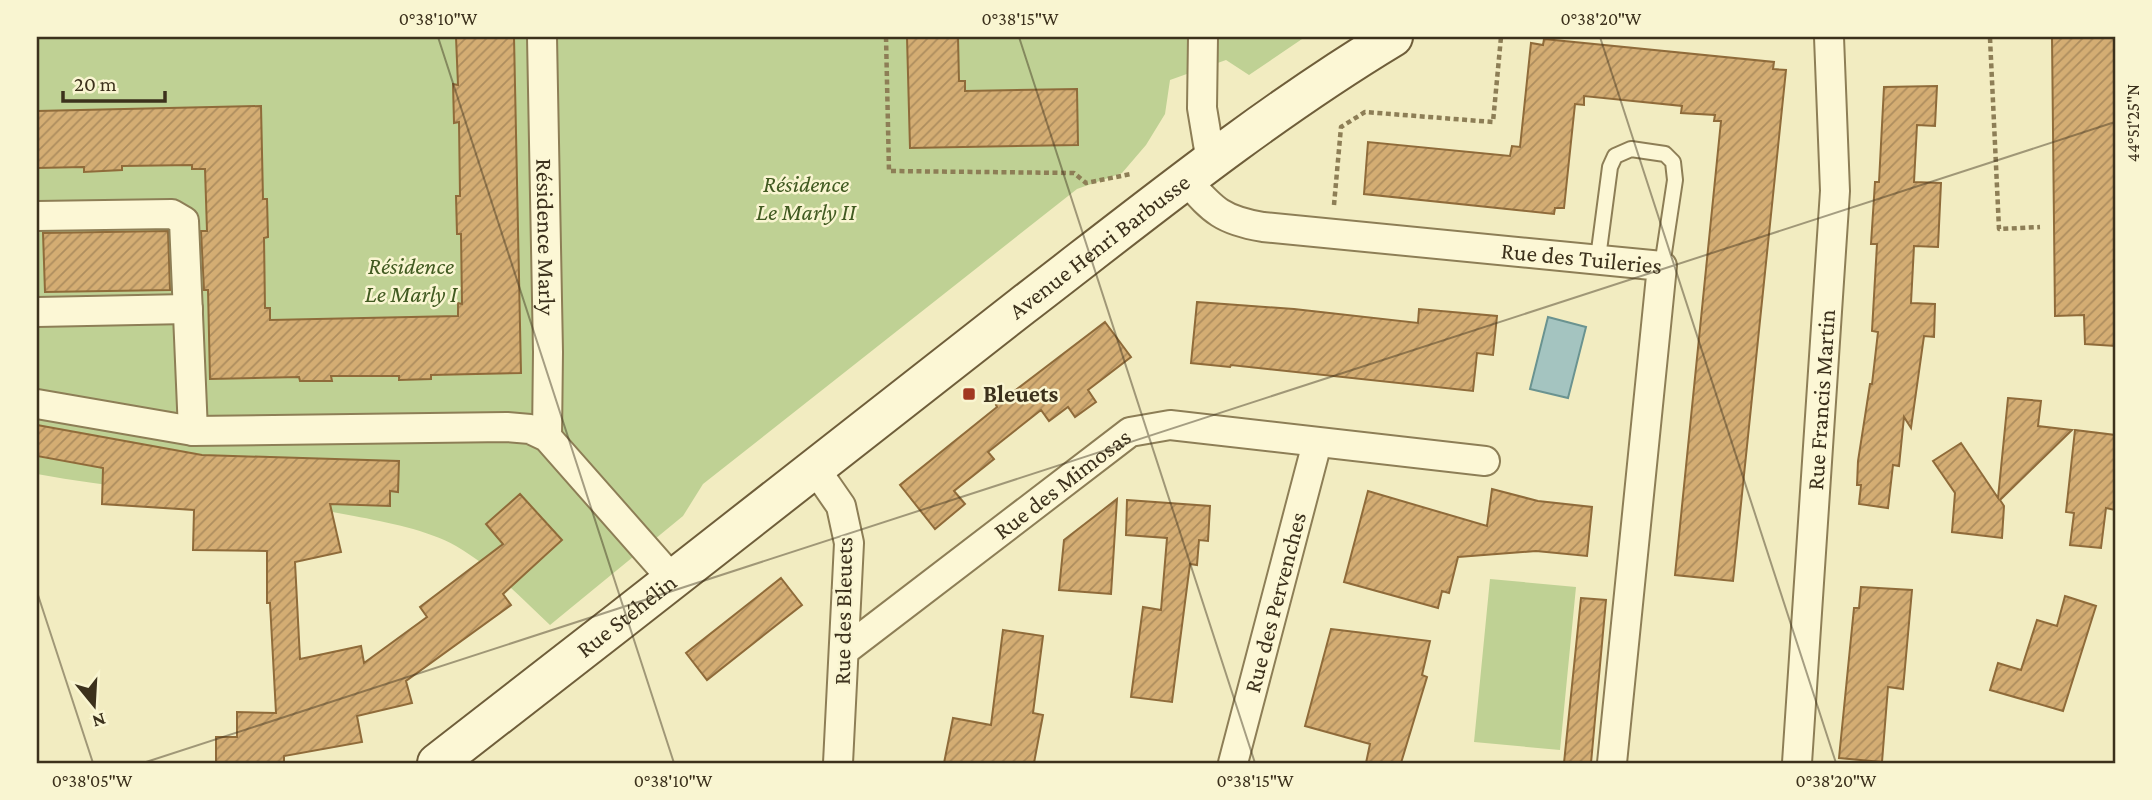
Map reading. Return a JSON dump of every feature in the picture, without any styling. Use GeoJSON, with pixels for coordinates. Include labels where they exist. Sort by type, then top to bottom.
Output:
{"type":"FeatureCollection","features":[{"type":"Feature","properties":{"kind":"street","name":"Résidence Marly"},"geometry":{"type":"LineString","coordinates":[[542,37],[547,437]]}},
{"type":"Feature","properties":{"kind":"street"},"geometry":{"type":"LineString","coordinates":[[1198,171],[1203,37]]}},
{"type":"Feature","properties":{"kind":"street","name":"Avenue Henri Barbusse"},"geometry":{"type":"LineString","coordinates":[[814,467],[1198,171],[1296,99],[1393,37]]}},
{"type":"Feature","properties":{"kind":"street","name":"Rue Francis Martin"},"geometry":{"type":"LineString","coordinates":[[1797,763],[1835,191],[1829,37]]}},
{"type":"Feature","properties":{"kind":"street","name":"Rue des Tuileries"},"geometry":{"type":"LineString","coordinates":[[1198,171],[1212,209],[1237,222],[1332,234],[1662,266],[1612,763]]}},
{"type":"Feature","properties":{"kind":"street"},"geometry":{"type":"LineString","coordinates":[[37,216],[172,214],[184,221],[193,431]]}},
{"type":"Feature","properties":{"kind":"street"},"geometry":{"type":"LineString","coordinates":[[37,312],[188,309]]}},
{"type":"Feature","properties":{"kind":"street"},"geometry":{"type":"LineString","coordinates":[[37,404],[193,431],[507,427],[530,429],[547,437],[674,581]]}},
{"type":"Feature","properties":{"kind":"street","name":"Rue des Mimosas"},"geometry":{"type":"LineString","coordinates":[[844,651],[1130,432],[1170,425],[1485,461]]}},
{"type":"Feature","properties":{"kind":"street","name":"Rue des Pervenches"},"geometry":{"type":"LineString","coordinates":[[1233,763],[1317,443]]}},
{"type":"Feature","properties":{"kind":"street","name":"Rue Stéhélin"},"geometry":{"type":"LineString","coordinates":[[437,763],[674,581],[814,467]]}},
{"type":"Feature","properties":{"kind":"street","name":"Rue des Bleuets"},"geometry":{"type":"LineString","coordinates":[[814,467],[841,506],[849,543],[838,763]]}},
{"type":"Feature","properties":{"kind":"lane"},"geometry":{"type":"LineString","coordinates":[[1598,258],[1610,167],[1615,156],[1632,149],[1665,154],[1673,162],[1675,180],[1662,266]]}},
{"type":"Feature","properties":{"kind":"path"},"geometry":{"type":"LineString","coordinates":[[886,37],[889,171],[1074,173],[1086,183],[1133,174],[1153,205]]}},
{"type":"Feature","properties":{"kind":"path"},"geometry":{"type":"LineString","coordinates":[[1332,234],[1341,127],[1365,112],[1493,122],[1501,37]]}},
{"type":"Feature","properties":{"kind":"path"},"geometry":{"type":"LineString","coordinates":[[1990,38],[1999,229],[2040,227]]}},
{"type":"Feature","properties":{"kind":"green space","name":"Résidence Le Marly I"},"geometry":{"type":"Polygon","coordinates":[[[37,37],[1305,37],[1249,75],[1226,60],[1170,80],[1165,114],[1146,145],[1122,173],[1077,189],[703,484],[683,516],[550,625],[482,563],[445,540],[420,531],[315,509],[37,474],[37,37]]]}},
{"type":"Feature","properties":{"kind":"green space"},"geometry":{"type":"Polygon","coordinates":[[[1490,579],[1576,587],[1560,750],[1474,742],[1490,579]]]}},
{"type":"Feature","properties":{"kind":"water"},"geometry":{"type":"Polygon","coordinates":[[[1548,317],[1586,327],[1568,398],[1530,389],[1548,317]]]}},
{"type":"Feature","properties":{"kind":"building"},"geometry":{"type":"Polygon","coordinates":[[[456,37],[514,37],[521,373],[431,375],[431,379],[399,380],[399,376],[331,376],[332,381],[300,381],[299,377],[210,379],[208,290],[204,290],[201,231],[207,231],[205,169],[192,169],[192,165],[122,166],[122,170],[84,172],[84,167],[37,168],[37,111],[261,106],[263,199],[267,199],[268,237],[264,238],[265,308],[270,308],[270,320],[458,316],[458,303],[462,304],[461,234],[457,234],[456,196],[460,196],[459,122],[454,123],[453,84],[458,85],[456,37]]]}},
{"type":"Feature","properties":{"kind":"building"},"geometry":{"type":"Polygon","coordinates":[[[907,37],[958,37],[959,81],[965,81],[965,91],[1077,89],[1078,145],[910,148],[907,37]]]}},
{"type":"Feature","properties":{"kind":"building"},"geometry":{"type":"Polygon","coordinates":[[[2052,37],[2115,37],[2115,346],[2085,344],[2084,315],[2055,316],[2052,37]]]}},
{"type":"Feature","properties":{"kind":"building"},"geometry":{"type":"Polygon","coordinates":[[[1544,39],[1774,62],[1773,69],[1786,70],[1733,581],[1675,575],[1721,121],[1714,121],[1715,115],[1681,113],[1682,106],[1584,96],[1584,105],[1575,104],[1564,208],[1555,208],[1554,214],[1364,194],[1368,142],[1510,156],[1512,146],[1520,147],[1531,43],[1543,45],[1544,39]]]}},
{"type":"Feature","properties":{"kind":"building"},"geometry":{"type":"Polygon","coordinates":[[[1937,86],[1935,126],[1917,125],[1914,182],[1941,183],[1938,247],[1914,246],[1911,303],[1935,304],[1934,337],[1924,336],[1911,428],[1904,417],[1899,466],[1893,465],[1888,508],[1859,504],[1861,485],[1857,485],[1858,461],[1878,332],[1872,331],[1877,244],[1871,244],[1875,182],[1879,182],[1884,87],[1937,86]]]}},
{"type":"Feature","properties":{"kind":"building"},"geometry":{"type":"Polygon","coordinates":[[[168,231],[170,290],[45,292],[43,233],[168,231]]]}},
{"type":"Feature","properties":{"kind":"building"},"geometry":{"type":"Polygon","coordinates":[[[1197,302],[1294,309],[1418,323],[1419,309],[1497,316],[1493,355],[1477,353],[1473,391],[1191,363],[1197,302]]]}},
{"type":"Feature","properties":{"kind":"building"},"geometry":{"type":"Polygon","coordinates":[[[1105,322],[1131,357],[1088,390],[1096,402],[1075,417],[1068,407],[1049,421],[1041,410],[988,452],[994,459],[954,491],[965,504],[935,529],[900,485],[997,407],[996,405],[1105,322]]]}},
{"type":"Feature","properties":{"kind":"building"},"geometry":{"type":"Polygon","coordinates":[[[2008,398],[2041,401],[2038,426],[2072,430],[2000,500],[2004,506],[2002,538],[1952,532],[1955,493],[1933,461],[1961,443],[1998,498],[2008,398]]]}},
{"type":"Feature","properties":{"kind":"building"},"geometry":{"type":"Polygon","coordinates":[[[37,425],[202,455],[399,461],[398,492],[390,491],[390,506],[330,504],[341,552],[295,562],[300,659],[361,646],[364,663],[427,617],[420,607],[503,544],[486,524],[520,494],[562,540],[503,594],[511,605],[406,681],[412,703],[357,716],[362,742],[284,756],[284,763],[216,763],[216,737],[237,737],[237,712],[276,713],[270,603],[267,603],[267,551],[193,550],[194,510],[102,504],[103,468],[37,456],[37,425]]]}},
{"type":"Feature","properties":{"kind":"building"},"geometry":{"type":"Polygon","coordinates":[[[2075,430],[2115,435],[2115,510],[2106,508],[2101,548],[2070,545],[2074,513],[2066,512],[2075,430]]]}},
{"type":"Feature","properties":{"kind":"building"},"geometry":{"type":"Polygon","coordinates":[[[1492,489],[1538,501],[1592,507],[1587,556],[1536,551],[1458,557],[1449,593],[1442,591],[1438,608],[1344,582],[1368,491],[1487,526],[1492,489]]]}},
{"type":"Feature","properties":{"kind":"building"},"geometry":{"type":"Polygon","coordinates":[[[1117,499],[1111,594],[1059,590],[1064,540],[1117,499]]]}},
{"type":"Feature","properties":{"kind":"building"},"geometry":{"type":"Polygon","coordinates":[[[1127,500],[1210,506],[1208,541],[1199,540],[1197,565],[1190,564],[1172,702],[1131,697],[1143,607],[1161,610],[1167,538],[1126,535],[1127,500]]]}},
{"type":"Feature","properties":{"kind":"building"},"geometry":{"type":"Polygon","coordinates":[[[781,578],[802,605],[707,680],[686,653],[781,578]]]}},
{"type":"Feature","properties":{"kind":"building"},"geometry":{"type":"Polygon","coordinates":[[[1861,587],[1912,590],[1903,689],[1888,687],[1882,762],[1839,758],[1854,608],[1859,608],[1861,587]]]}},
{"type":"Feature","properties":{"kind":"building"},"geometry":{"type":"Polygon","coordinates":[[[2065,596],[2096,606],[2063,711],[1990,690],[1998,663],[2021,670],[2037,620],[2057,626],[2065,596]]]}},
{"type":"Feature","properties":{"kind":"building"},"geometry":{"type":"Polygon","coordinates":[[[1581,598],[1606,600],[1591,763],[1564,763],[1581,598]]]}},
{"type":"Feature","properties":{"kind":"building"},"geometry":{"type":"Polygon","coordinates":[[[1331,629],[1430,641],[1422,675],[1427,677],[1401,763],[1366,763],[1370,744],[1305,726],[1331,629]]]}},
{"type":"Feature","properties":{"kind":"building"},"geometry":{"type":"Polygon","coordinates":[[[1003,630],[1043,636],[1033,713],[1043,715],[1034,763],[944,763],[953,718],[991,725],[1003,630]]]}},
{"type":"Feature","properties":{"kind":"place","name":"Bleuets"},"geometry":{"type":"Point","coordinates":[969,394]}},
{"type":"Feature","properties":{"kind":"park label","name":"Résidence Le Marly II"},"geometry":{"type":"Point","coordinates":[806,198]}}]}
